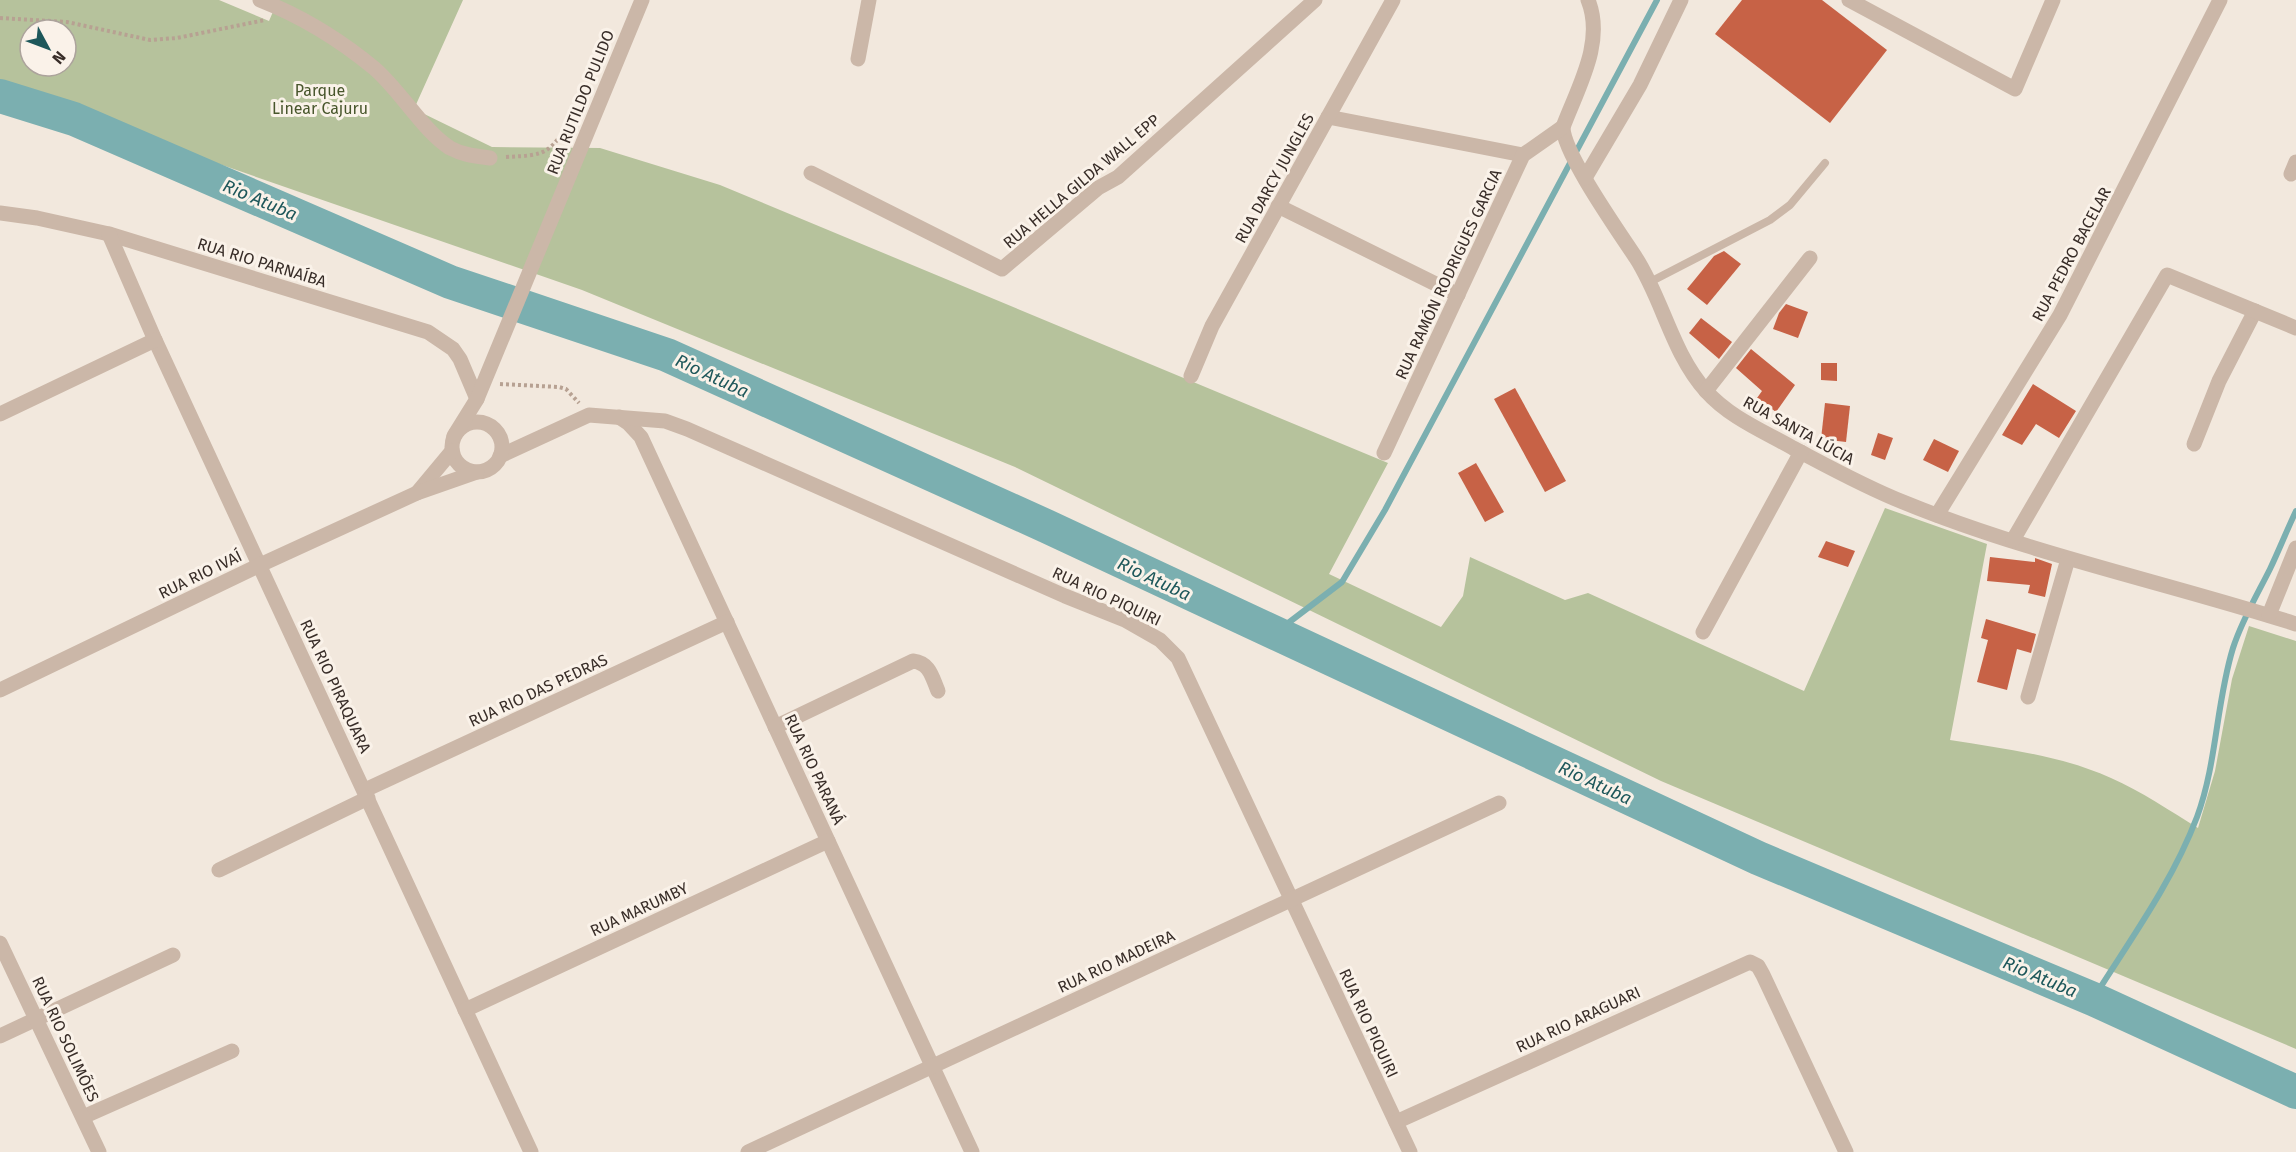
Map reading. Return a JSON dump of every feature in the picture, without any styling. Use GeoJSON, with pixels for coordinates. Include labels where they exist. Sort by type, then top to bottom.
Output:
{"type":"FeatureCollection","features":[{"type":"Feature","properties":{"kind":"street"},"geometry":{"type":"LineString","coordinates":[[260,0],[293,13],[374,68],[394,86],[434,134],[449,147],[466,155],[490,158]]}},
{"type":"Feature","properties":{"kind":"street","name":"RUA RUTILDO PULIDO"},"geometry":{"type":"LineString","coordinates":[[490,368],[642,0]]}},
{"type":"Feature","properties":{"kind":"street"},"geometry":{"type":"LineString","coordinates":[[858,59],[869,0]]}},
{"type":"Feature","properties":{"kind":"street","name":"RUA HELLA GILDA WALL EPP"},"geometry":{"type":"LineString","coordinates":[[811,173],[1002,269],[1098,188],[1118,177],[1315,0]]}},
{"type":"Feature","properties":{"kind":"street","name":"RUA DARCY JUNGLES"},"geometry":{"type":"LineString","coordinates":[[1191,376],[1212,326],[1393,0]]}},
{"type":"Feature","properties":{"kind":"street"},"geometry":{"type":"LineString","coordinates":[[1328,117],[1523,155],[1563,127],[1594,38],[1593,12],[1588,0]]}},
{"type":"Feature","properties":{"kind":"street"},"geometry":{"type":"LineString","coordinates":[[1585,178],[1640,85],[1681,0]]}},
{"type":"Feature","properties":{"kind":"street"},"geometry":{"type":"LineString","coordinates":[[1849,0],[2015,89],[2053,0]]}},
{"type":"Feature","properties":{"kind":"street","name":"RUA PEDRO BACELAR"},"geometry":{"type":"LineString","coordinates":[[1937,515],[2060,315],[2220,0]]}},
{"type":"Feature","properties":{"kind":"street","name":"RUA SANTA LÚCIA"},"geometry":{"type":"LineString","coordinates":[[1563,127],[1566,144],[1585,178],[1650,282],[1677,346],[1706,391],[1736,416],[1871,488],[1937,515],[2068,559],[2296,624]]}},
{"type":"Feature","properties":{"kind":"street","name":"RUA RAMÓN RODRIGUES GARCIA"},"geometry":{"type":"LineString","coordinates":[[1384,453],[1523,155]]}},
{"type":"Feature","properties":{"kind":"street"},"geometry":{"type":"LineString","coordinates":[[1278,206],[1458,295]]}},
{"type":"Feature","properties":{"kind":"street","name":"RUA RIO PARNAÍBA"},"geometry":{"type":"LineString","coordinates":[[0,213],[37,218],[108,234],[428,332],[453,349],[477,399]]}},
{"type":"Feature","properties":{"kind":"street","name":"RUA RIO PIRAQUARA"},"geometry":{"type":"LineString","coordinates":[[108,234],[531,1152]]}},
{"type":"Feature","properties":{"kind":"street"},"geometry":{"type":"LineString","coordinates":[[1706,391],[1810,258]]}},
{"type":"Feature","properties":{"kind":"street"},"geometry":{"type":"LineString","coordinates":[[2013,540],[2167,275],[2296,328]]}},
{"type":"Feature","properties":{"kind":"street"},"geometry":{"type":"LineString","coordinates":[[2194,444],[2219,381],[2255,311]]}},
{"type":"Feature","properties":{"kind":"street"},"geometry":{"type":"LineString","coordinates":[[0,414],[155,340]]}},
{"type":"Feature","properties":{"kind":"street","name":"RUA RIO IVAÍ"},"geometry":{"type":"LineString","coordinates":[[417,493],[453,444],[477,399],[490,368]]}},
{"type":"Feature","properties":{"kind":"street"},"geometry":{"type":"LineString","coordinates":[[477,399],[497,432],[502,447],[500,456]]}},
{"type":"Feature","properties":{"kind":"street"},"geometry":{"type":"LineString","coordinates":[[500,456],[589,415],[610,415]]}},
{"type":"Feature","properties":{"kind":"street","name":"RUA RIO PARANÁ"},"geometry":{"type":"LineString","coordinates":[[610,415],[628,423],[641,437],[972,1152]]}},
{"type":"Feature","properties":{"kind":"street","name":"RUA RIO PIQUIRI"},"geometry":{"type":"LineString","coordinates":[[610,415],[664,421],[687,429],[1125,621],[1160,640],[1178,658],[1410,1152]]}},
{"type":"Feature","properties":{"kind":"street"},"geometry":{"type":"LineString","coordinates":[[477,472],[460,466],[453,444],[460,428],[469,423],[479,422],[489,425],[497,432]]}},
{"type":"Feature","properties":{"kind":"street"},"geometry":{"type":"LineString","coordinates":[[1702,632],[1801,452]]}},
{"type":"Feature","properties":{"kind":"street","name":"RUA RIO IVAÍ"},"geometry":{"type":"LineString","coordinates":[[0,690],[260,565],[417,493],[486,470],[495,465],[500,456]]}},
{"type":"Feature","properties":{"kind":"street"},"geometry":{"type":"LineString","coordinates":[[2269,615],[2296,548]]}},
{"type":"Feature","properties":{"kind":"street"},"geometry":{"type":"LineString","coordinates":[[2028,697],[2068,559]]}},
{"type":"Feature","properties":{"kind":"street","name":"RUA RIO DAS PEDRAS"},"geometry":{"type":"LineString","coordinates":[[219,870],[366,794],[727,622]]}},
{"type":"Feature","properties":{"kind":"street"},"geometry":{"type":"LineString","coordinates":[[775,727],[913,660],[921,662],[928,668],[938,691]]}},
{"type":"Feature","properties":{"kind":"street","name":"RUA RIO MADEIRA"},"geometry":{"type":"LineString","coordinates":[[748,1152],[1499,803]]}},
{"type":"Feature","properties":{"kind":"street","name":"RUA MARUMBY"},"geometry":{"type":"LineString","coordinates":[[465,1010],[828,841]]}},
{"type":"Feature","properties":{"kind":"street","name":"RUA RIO SOLIMÕES"},"geometry":{"type":"LineString","coordinates":[[0,943],[99,1152]]}},
{"type":"Feature","properties":{"kind":"street"},"geometry":{"type":"LineString","coordinates":[[0,1036],[173,955]]}},
{"type":"Feature","properties":{"kind":"street","name":"RUA RIO ARAGUARI"},"geometry":{"type":"LineString","coordinates":[[1396,1122],[1750,962],[1758,966],[1767,983],[1846,1152]]}},
{"type":"Feature","properties":{"kind":"street"},"geometry":{"type":"LineString","coordinates":[[83,1117],[232,1051]]}},
{"type":"Feature","properties":{"kind":"lane"},"geometry":{"type":"LineString","coordinates":[[1650,282],[1770,220],[1790,205],[1825,163]]}},
{"type":"Feature","properties":{"kind":"path"},"geometry":{"type":"LineString","coordinates":[[0,18],[68,22],[150,40],[177,38],[269,19]]}},
{"type":"Feature","properties":{"kind":"path"},"geometry":{"type":"LineString","coordinates":[[490,158],[537,156],[546,153],[575,117]]}},
{"type":"Feature","properties":{"kind":"path"},"geometry":{"type":"LineString","coordinates":[[484,384],[566,389],[589,415]]}},
{"type":"Feature","properties":{"kind":"green space","name":"Parque Linear Cajuru"},"geometry":{"type":"Polygon","coordinates":[[[0,0],[219,0],[269,21],[278,0],[463,0],[414,109],[492,147],[600,148],[720,185],[1388,463],[1329,574],[1441,627],[1463,596],[1470,557],[1565,600],[1588,593],[1804,691],[1885,508],[1987,544],[1950,740],[2052,758],[2092,770],[2155,801],[2198,828],[2215,771],[2232,679],[2249,626],[2296,641],[2296,1049],[1661,781],[1015,467],[582,290],[0,88],[0,0]]]}},
{"type":"Feature","properties":{"kind":"building"},"geometry":{"type":"Polygon","coordinates":[[[1742,0],[1822,0],[1887,50],[1830,123],[1715,34],[1742,0]]]}},
{"type":"Feature","properties":{"kind":"building"},"geometry":{"type":"Polygon","coordinates":[[[1724,251],[1741,264],[1707,305],[1687,289],[1714,256],[1724,251]]]}},
{"type":"Feature","properties":{"kind":"building"},"geometry":{"type":"Polygon","coordinates":[[[1786,304],[1808,312],[1798,338],[1773,329],[1779,313],[1786,304]]]}},
{"type":"Feature","properties":{"kind":"building"},"geometry":{"type":"Polygon","coordinates":[[[1701,318],[1732,342],[1719,359],[1689,333],[1701,318]]]}},
{"type":"Feature","properties":{"kind":"building"},"geometry":{"type":"Polygon","coordinates":[[[1751,349],[1795,385],[1776,412],[1757,398],[1762,391],[1736,368],[1751,349]]]}},
{"type":"Feature","properties":{"kind":"building"},"geometry":{"type":"Polygon","coordinates":[[[1821,363],[1837,363],[1837,381],[1821,380],[1821,363]]]}},
{"type":"Feature","properties":{"kind":"building"},"geometry":{"type":"Polygon","coordinates":[[[2033,384],[2076,411],[2059,438],[2036,424],[2022,445],[2002,435],[2033,384]]]}},
{"type":"Feature","properties":{"kind":"building"},"geometry":{"type":"Polygon","coordinates":[[[1515,388],[1566,481],[1545,492],[1494,399],[1515,388]]]}},
{"type":"Feature","properties":{"kind":"building"},"geometry":{"type":"Polygon","coordinates":[[[1825,403],[1850,406],[1846,442],[1821,439],[1825,403]]]}},
{"type":"Feature","properties":{"kind":"building"},"geometry":{"type":"Polygon","coordinates":[[[1878,433],[1893,438],[1885,460],[1871,455],[1878,433]]]}},
{"type":"Feature","properties":{"kind":"building"},"geometry":{"type":"Polygon","coordinates":[[[1934,439],[1959,451],[1948,472],[1923,460],[1934,439]]]}},
{"type":"Feature","properties":{"kind":"building"},"geometry":{"type":"Polygon","coordinates":[[[1476,463],[1504,512],[1485,522],[1458,473],[1476,463]]]}},
{"type":"Feature","properties":{"kind":"building"},"geometry":{"type":"Polygon","coordinates":[[[1826,541],[1855,551],[1848,567],[1818,557],[1826,541]]]}},
{"type":"Feature","properties":{"kind":"building"},"geometry":{"type":"Polygon","coordinates":[[[1990,557],[2035,562],[2035,558],[2052,564],[2045,597],[2028,593],[2030,585],[1987,581],[1990,557]]]}},
{"type":"Feature","properties":{"kind":"building"},"geometry":{"type":"Polygon","coordinates":[[[1986,619],[2036,634],[2031,653],[2017,649],[2007,690],[1977,682],[1988,640],[1981,638],[1986,619]]]}},
{"type":"Feature","properties":{"kind":"waterway"},"geometry":{"type":"LineString","coordinates":[[1275,633],[1342,582],[1385,510],[1657,0]]}},
{"type":"Feature","properties":{"kind":"waterway","name":"Rio Atuba"},"geometry":{"type":"LineString","coordinates":[[0,96],[74,119],[450,282],[667,355],[1046,526],[1758,858],[2093,999],[2296,1092]]}},
{"type":"Feature","properties":{"kind":"waterway"},"geometry":{"type":"LineString","coordinates":[[2093,999],[2163,888],[2197,817],[2209,776],[2223,690],[2233,648],[2296,511]]}}]}
